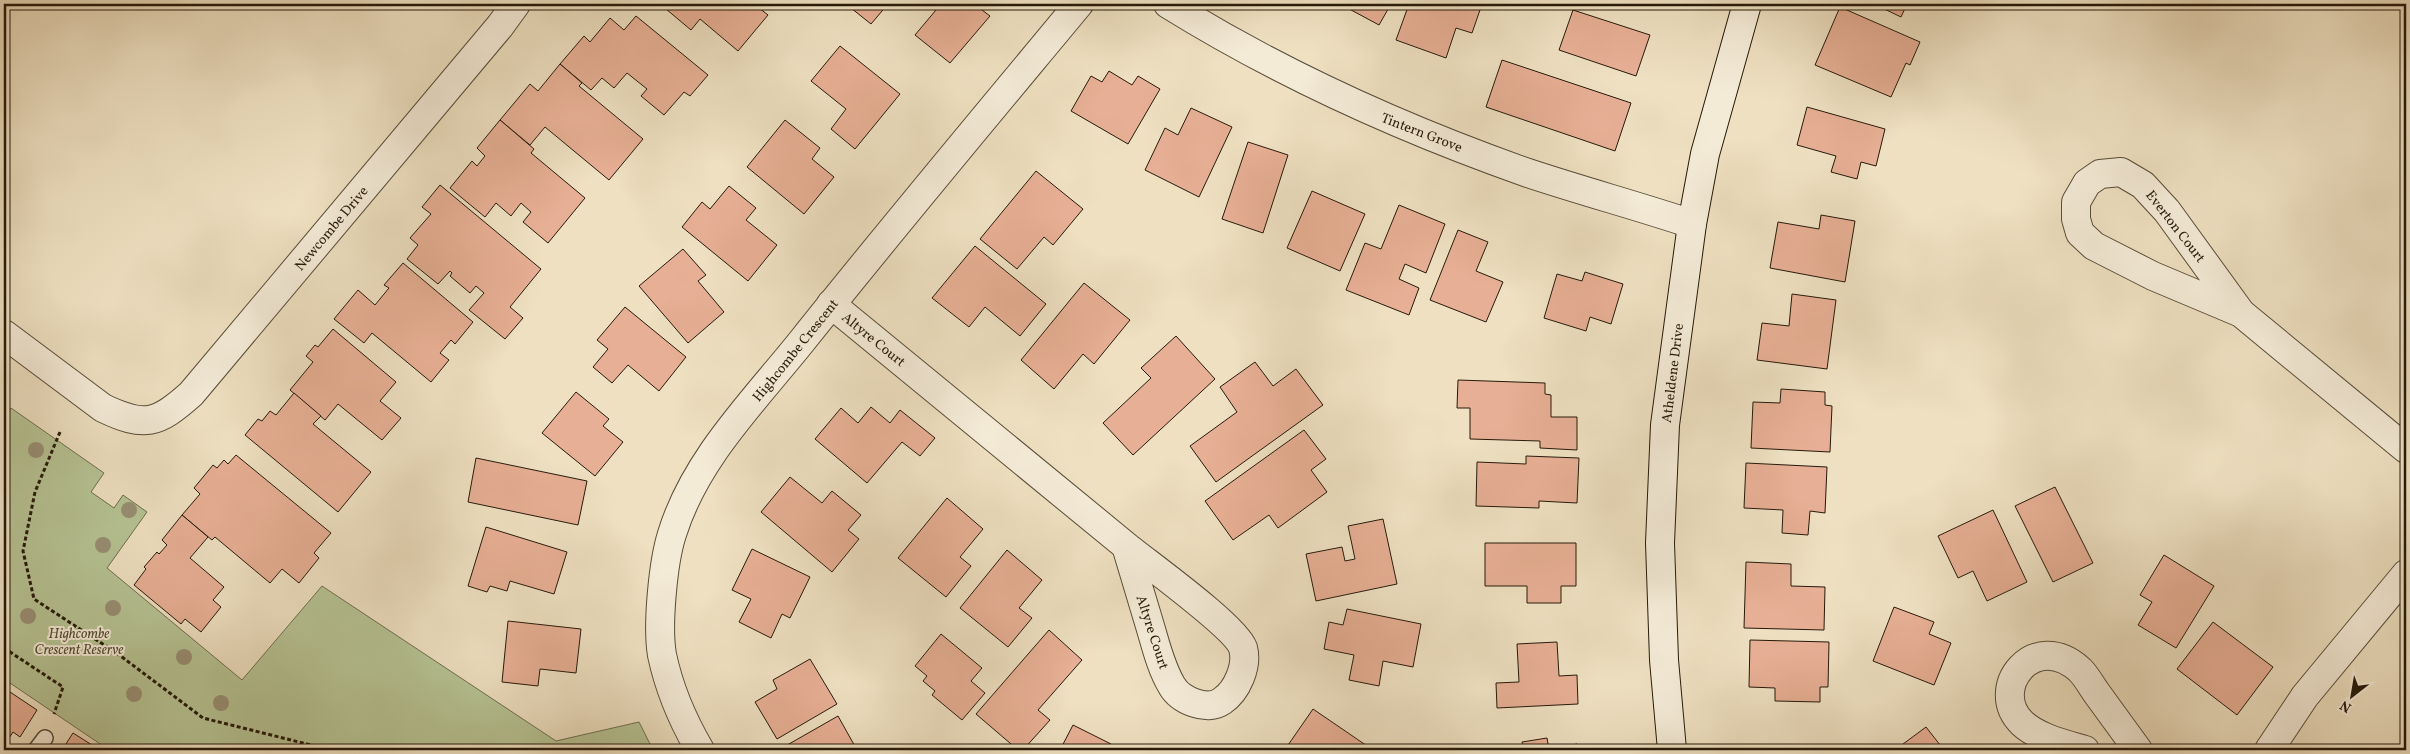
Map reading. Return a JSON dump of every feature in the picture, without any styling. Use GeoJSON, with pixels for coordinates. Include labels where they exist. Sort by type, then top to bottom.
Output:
{"type":"FeatureCollection","features":[{"type":"Feature","properties":{"kind":"street","name":"Newcombe Drive"},"geometry":{"type":"LineString","coordinates":[[4,334],[103,408],[121,417],[137,421],[154,420],[171,412],[191,394],[500,26],[516,4]]}},
{"type":"Feature","properties":{"kind":"street","name":"Newcombe Drive"},"geometry":{"type":"LineString","coordinates":[[500,26],[524,4]]}},
{"type":"Feature","properties":{"kind":"street","name":"Highcombe Crescent"},"geometry":{"type":"LineString","coordinates":[[700,750],[683,719],[671,686],[662,652],[664,574],[672,534],[687,496],[705,463],[831,304],[1078,4]]}},
{"type":"Feature","properties":{"kind":"street","name":"Tintern Grove"},"geometry":{"type":"LineString","coordinates":[[1168,4],[1219,35],[1376,114],[1529,173],[1692,224]]}},
{"type":"Feature","properties":{"kind":"street","name":"Atheldene Drive"},"geometry":{"type":"LineString","coordinates":[[1672,750],[1664,660],[1660,543],[1665,425],[1692,224],[1705,154],[1747,4]]}},
{"type":"Feature","properties":{"kind":"street","name":"Everton Court"},"geometry":{"type":"LineString","coordinates":[[2241,313],[2153,276],[2094,246],[2080,233],[2076,219],[2076,202],[2087,184],[2100,174],[2121,172],[2143,185],[2168,211],[2241,313],[2406,449]]}},
{"type":"Feature","properties":{"kind":"street","name":"Altyre Court"},"geometry":{"type":"LineString","coordinates":[[831,304],[1126,546],[1226,625],[1242,647],[1243,670],[1236,687],[1221,702],[1206,705],[1188,701],[1173,688],[1161,664],[1126,546]]}},
{"type":"Feature","properties":{"kind":"street"},"geometry":{"type":"LineString","coordinates":[[2269,750],[2305,696],[2406,574]]}},
{"type":"Feature","properties":{"kind":"street"},"geometry":{"type":"LineString","coordinates":[[2085,750],[2044,736],[2023,724],[2012,711],[2009,694],[2016,674],[2032,658],[2049,654],[2065,660],[2080,671],[2138,750]]}},
{"type":"Feature","properties":{"kind":"lane"},"geometry":{"type":"LineString","coordinates":[[36,750],[45,738]]}},
{"type":"Feature","properties":{"kind":"path"},"geometry":{"type":"LineString","coordinates":[[60,432],[36,492],[23,551],[34,598],[118,654],[204,718],[331,750]]}},
{"type":"Feature","properties":{"kind":"path"},"geometry":{"type":"LineString","coordinates":[[4,648],[64,688],[45,738]]}},
{"type":"Feature","properties":{"kind":"green space","name":"Highcombe Crescent Reserve"},"geometry":{"type":"Polygon","coordinates":[[[11,408],[104,473],[91,492],[114,508],[123,495],[147,512],[107,568],[242,680],[322,586],[556,741],[639,722],[653,750],[109,750],[4,679],[4,420],[11,408]]]}},
{"type":"Feature","properties":{"kind":"building"},"geometry":{"type":"Polygon","coordinates":[[[660,4],[754,4],[768,15],[738,51],[700,19],[691,30],[660,4]]]}},
{"type":"Feature","properties":{"kind":"building"},"geometry":{"type":"Polygon","coordinates":[[[846,4],[888,4],[871,24],[846,4]]]}},
{"type":"Feature","properties":{"kind":"building"},"geometry":{"type":"Polygon","coordinates":[[[941,4],[981,4],[978,7],[990,16],[950,63],[915,35],[941,4]]]}},
{"type":"Feature","properties":{"kind":"building"},"geometry":{"type":"Polygon","coordinates":[[[1340,4],[1391,4],[1379,25],[1340,4]]]}},
{"type":"Feature","properties":{"kind":"building"},"geometry":{"type":"Polygon","coordinates":[[[1409,4],[1473,4],[1481,7],[1472,33],[1456,28],[1446,58],[1396,40],[1409,4]]]}},
{"type":"Feature","properties":{"kind":"building"},"geometry":{"type":"Polygon","coordinates":[[[1874,4],[1907,4],[1901,17],[1874,4]]]}},
{"type":"Feature","properties":{"kind":"building"},"geometry":{"type":"Polygon","coordinates":[[[1840,7],[1920,42],[1910,65],[1906,63],[1891,97],[1815,65],[1840,7]]]}},
{"type":"Feature","properties":{"kind":"building"},"geometry":{"type":"Polygon","coordinates":[[[1573,10],[1650,35],[1636,76],[1559,50],[1573,10]]]}},
{"type":"Feature","properties":{"kind":"building"},"geometry":{"type":"Polygon","coordinates":[[[636,16],[708,75],[690,96],[684,92],[664,115],[641,96],[647,89],[627,73],[614,88],[602,78],[591,90],[560,64],[584,36],[590,42],[610,18],[624,30],[636,16]]]}},
{"type":"Feature","properties":{"kind":"building"},"geometry":{"type":"Polygon","coordinates":[[[840,46],[900,94],[855,149],[831,129],[846,109],[811,81],[840,46]]]}},
{"type":"Feature","properties":{"kind":"building"},"geometry":{"type":"Polygon","coordinates":[[[1502,60],[1631,103],[1615,151],[1486,107],[1502,60]]]}},
{"type":"Feature","properties":{"kind":"building"},"geometry":{"type":"Polygon","coordinates":[[[560,64],[582,83],[579,86],[643,139],[609,180],[545,127],[530,145],[500,120],[530,84],[538,91],[560,64]]]}},
{"type":"Feature","properties":{"kind":"building"},"geometry":{"type":"Polygon","coordinates":[[[1109,71],[1132,85],[1138,76],[1160,89],[1128,144],[1071,111],[1091,76],[1102,82],[1109,71]]]}},
{"type":"Feature","properties":{"kind":"building"},"geometry":{"type":"Polygon","coordinates":[[[1807,107],[1885,129],[1876,166],[1861,162],[1857,179],[1831,172],[1836,156],[1797,145],[1807,107]]]}},
{"type":"Feature","properties":{"kind":"building"},"geometry":{"type":"Polygon","coordinates":[[[1191,108],[1232,127],[1199,197],[1145,170],[1165,128],[1178,135],[1191,108]]]}},
{"type":"Feature","properties":{"kind":"building"},"geometry":{"type":"Polygon","coordinates":[[[500,120],[534,149],[531,153],[585,198],[548,243],[523,222],[531,212],[521,203],[511,216],[496,203],[485,217],[450,188],[472,161],[477,166],[485,156],[477,148],[500,120]]]}},
{"type":"Feature","properties":{"kind":"building"},"geometry":{"type":"Polygon","coordinates":[[[785,120],[820,148],[812,159],[834,177],[804,214],[747,167],[785,120]]]}},
{"type":"Feature","properties":{"kind":"building"},"geometry":{"type":"Polygon","coordinates":[[[1248,142],[1288,155],[1263,233],[1222,219],[1248,142]]]}},
{"type":"Feature","properties":{"kind":"building"},"geometry":{"type":"Polygon","coordinates":[[[1036,171],[1083,209],[1053,245],[1044,237],[1017,269],[980,239],[1036,171]]]}},
{"type":"Feature","properties":{"kind":"building"},"geometry":{"type":"Polygon","coordinates":[[[440,185],[541,269],[510,307],[523,318],[505,339],[469,310],[484,293],[476,286],[470,293],[450,276],[452,273],[450,271],[438,284],[407,259],[418,245],[410,238],[431,214],[422,207],[440,185]]]}},
{"type":"Feature","properties":{"kind":"building"},"geometry":{"type":"Polygon","coordinates":[[[729,186],[756,208],[746,220],[777,245],[748,281],[682,227],[702,202],[710,209],[729,186]]]}},
{"type":"Feature","properties":{"kind":"building"},"geometry":{"type":"Polygon","coordinates":[[[1312,191],[1365,214],[1340,271],[1287,248],[1312,191]]]}},
{"type":"Feature","properties":{"kind":"building"},"geometry":{"type":"Polygon","coordinates":[[[1399,205],[1445,224],[1426,273],[1405,264],[1399,279],[1419,288],[1409,315],[1346,290],[1365,243],[1381,249],[1399,205]]]}},
{"type":"Feature","properties":{"kind":"building"},"geometry":{"type":"Polygon","coordinates":[[[1821,215],[1855,221],[1845,282],[1770,268],[1778,222],[1819,229],[1821,215]]]}},
{"type":"Feature","properties":{"kind":"building"},"geometry":{"type":"Polygon","coordinates":[[[1458,230],[1488,242],[1476,271],[1503,282],[1486,322],[1430,300],[1458,230]]]}},
{"type":"Feature","properties":{"kind":"building"},"geometry":{"type":"Polygon","coordinates":[[[975,246],[1046,304],[1020,336],[985,307],[969,327],[932,298],[975,246]]]}},
{"type":"Feature","properties":{"kind":"building"},"geometry":{"type":"Polygon","coordinates":[[[683,249],[706,275],[698,281],[724,312],[688,343],[639,286],[683,249]]]}},
{"type":"Feature","properties":{"kind":"building"},"geometry":{"type":"Polygon","coordinates":[[[403,263],[473,322],[455,344],[451,340],[440,353],[449,360],[431,382],[372,333],[364,343],[334,319],[358,290],[375,305],[389,288],[384,285],[403,263]]]}},
{"type":"Feature","properties":{"kind":"building"},"geometry":{"type":"Polygon","coordinates":[[[1585,272],[1623,284],[1611,324],[1590,317],[1586,331],[1544,318],[1557,274],[1582,281],[1585,272]]]}},
{"type":"Feature","properties":{"kind":"building"},"geometry":{"type":"Polygon","coordinates":[[[1084,283],[1130,320],[1094,364],[1083,354],[1054,389],[1021,360],[1084,283]]]}},
{"type":"Feature","properties":{"kind":"building"},"geometry":{"type":"Polygon","coordinates":[[[1792,294],[1836,300],[1827,369],[1757,360],[1762,323],[1789,326],[1792,294]]]}},
{"type":"Feature","properties":{"kind":"building"},"geometry":{"type":"Polygon","coordinates":[[[625,307],[686,357],[659,391],[628,365],[612,383],[593,367],[608,349],[597,340],[625,307]]]}},
{"type":"Feature","properties":{"kind":"building"},"geometry":{"type":"Polygon","coordinates":[[[333,329],[396,382],[380,401],[401,418],[382,440],[338,404],[325,420],[290,390],[313,362],[306,356],[315,345],[318,347],[333,329]]]}},
{"type":"Feature","properties":{"kind":"building"},"geometry":{"type":"Polygon","coordinates":[[[1176,336],[1215,379],[1133,455],[1103,423],[1151,378],[1141,368],[1176,336]]]}},
{"type":"Feature","properties":{"kind":"building"},"geometry":{"type":"Polygon","coordinates":[[[1255,362],[1273,386],[1296,369],[1323,405],[1216,482],[1190,446],[1237,412],[1220,387],[1255,362]]]}},
{"type":"Feature","properties":{"kind":"building"},"geometry":{"type":"Polygon","coordinates":[[[1458,380],[1545,383],[1545,394],[1551,395],[1551,417],[1577,417],[1577,450],[1540,448],[1540,441],[1470,439],[1470,408],[1457,408],[1458,380]]]}},
{"type":"Feature","properties":{"kind":"building"},"geometry":{"type":"Polygon","coordinates":[[[1781,389],[1825,392],[1825,405],[1832,406],[1830,452],[1751,448],[1753,402],[1780,403],[1781,389]]]}},
{"type":"Feature","properties":{"kind":"building"},"geometry":{"type":"Polygon","coordinates":[[[576,392],[609,419],[603,426],[623,442],[595,476],[542,433],[576,392]]]}},
{"type":"Feature","properties":{"kind":"building"},"geometry":{"type":"Polygon","coordinates":[[[294,393],[321,416],[313,424],[371,472],[338,512],[245,435],[258,419],[262,421],[270,411],[276,415],[294,393]]]}},
{"type":"Feature","properties":{"kind":"building"},"geometry":{"type":"Polygon","coordinates":[[[871,407],[890,423],[900,410],[935,438],[920,456],[902,442],[867,483],[815,439],[841,408],[858,423],[871,407]]]}},
{"type":"Feature","properties":{"kind":"building"},"geometry":{"type":"Polygon","coordinates":[[[1304,430],[1326,459],[1311,470],[1327,492],[1278,528],[1269,515],[1233,540],[1205,501],[1304,430]]]}},
{"type":"Feature","properties":{"kind":"building"},"geometry":{"type":"Polygon","coordinates":[[[236,455],[331,533],[314,553],[319,558],[299,583],[282,569],[270,583],[215,537],[212,540],[182,515],[200,494],[194,488],[213,465],[217,468],[224,460],[228,464],[236,455]]]}},
{"type":"Feature","properties":{"kind":"building"},"geometry":{"type":"Polygon","coordinates":[[[1526,456],[1579,458],[1577,503],[1539,501],[1539,508],[1476,506],[1477,462],[1526,464],[1526,456]]]}},
{"type":"Feature","properties":{"kind":"building"},"geometry":{"type":"Polygon","coordinates":[[[476,458],[587,481],[578,525],[468,502],[476,458]]]}},
{"type":"Feature","properties":{"kind":"building"},"geometry":{"type":"Polygon","coordinates":[[[1746,463],[1827,467],[1825,513],[1810,511],[1808,535],[1782,533],[1783,510],[1744,508],[1746,463]]]}},
{"type":"Feature","properties":{"kind":"building"},"geometry":{"type":"Polygon","coordinates":[[[790,477],[822,503],[832,491],[861,515],[848,530],[859,539],[832,572],[761,512],[790,477]]]}},
{"type":"Feature","properties":{"kind":"building"},"geometry":{"type":"Polygon","coordinates":[[[2055,487],[2093,563],[2053,582],[2015,506],[2055,487]]]}},
{"type":"Feature","properties":{"kind":"building"},"geometry":{"type":"Polygon","coordinates":[[[947,498],[983,529],[960,557],[971,566],[946,597],[898,558],[947,498]]]}},
{"type":"Feature","properties":{"kind":"building"},"geometry":{"type":"Polygon","coordinates":[[[1993,510],[2027,582],[1987,601],[1973,571],[1958,578],[1938,536],[1993,510]]]}},
{"type":"Feature","properties":{"kind":"building"},"geometry":{"type":"Polygon","coordinates":[[[182,515],[208,537],[190,558],[224,587],[213,600],[221,607],[201,632],[185,619],[181,624],[134,585],[146,569],[144,567],[157,552],[159,554],[167,545],[162,540],[182,515]]]}},
{"type":"Feature","properties":{"kind":"building"},"geometry":{"type":"Polygon","coordinates":[[[1383,519],[1397,584],[1316,601],[1306,554],[1342,547],[1345,561],[1355,559],[1348,526],[1383,519]]]}},
{"type":"Feature","properties":{"kind":"building"},"geometry":{"type":"Polygon","coordinates":[[[486,527],[567,552],[554,594],[510,581],[507,591],[490,586],[487,592],[468,586],[486,527]]]}},
{"type":"Feature","properties":{"kind":"building"},"geometry":{"type":"Polygon","coordinates":[[[1485,543],[1576,543],[1576,586],[1561,586],[1561,603],[1527,603],[1527,586],[1485,586],[1485,543]]]}},
{"type":"Feature","properties":{"kind":"building"},"geometry":{"type":"Polygon","coordinates":[[[752,549],[810,577],[790,618],[782,614],[771,638],[739,622],[751,599],[732,590],[752,549]]]}},
{"type":"Feature","properties":{"kind":"building"},"geometry":{"type":"Polygon","coordinates":[[[1007,550],[1042,580],[1019,608],[1032,618],[1008,647],[960,608],[1007,550]]]}},
{"type":"Feature","properties":{"kind":"building"},"geometry":{"type":"Polygon","coordinates":[[[2164,555],[2214,586],[2176,648],[2138,625],[2152,602],[2140,595],[2164,555]]]}},
{"type":"Feature","properties":{"kind":"building"},"geometry":{"type":"Polygon","coordinates":[[[1746,562],[1791,564],[1791,586],[1825,587],[1824,630],[1744,628],[1746,562]]]}},
{"type":"Feature","properties":{"kind":"building"},"geometry":{"type":"Polygon","coordinates":[[[1894,607],[1934,622],[1929,634],[1951,643],[1934,685],[1873,661],[1894,607]]]}},
{"type":"Feature","properties":{"kind":"building"},"geometry":{"type":"Polygon","coordinates":[[[1347,609],[1421,624],[1413,667],[1383,661],[1379,686],[1349,680],[1354,655],[1324,649],[1329,622],[1343,625],[1347,609]]]}},
{"type":"Feature","properties":{"kind":"building"},"geometry":{"type":"Polygon","coordinates":[[[508,621],[581,629],[576,673],[540,669],[538,686],[502,682],[508,621]]]}},
{"type":"Feature","properties":{"kind":"building"},"geometry":{"type":"Polygon","coordinates":[[[2213,622],[2273,667],[2237,715],[2177,669],[2213,622]]]}},
{"type":"Feature","properties":{"kind":"building"},"geometry":{"type":"Polygon","coordinates":[[[1049,630],[1082,660],[1038,710],[1050,720],[1023,750],[1018,750],[976,714],[1049,630]]]}},
{"type":"Feature","properties":{"kind":"building"},"geometry":{"type":"Polygon","coordinates":[[[941,634],[982,668],[971,681],[985,693],[962,720],[932,695],[935,691],[923,681],[927,676],[915,666],[941,634]]]}},
{"type":"Feature","properties":{"kind":"building"},"geometry":{"type":"Polygon","coordinates":[[[1750,640],[1829,642],[1828,687],[1820,687],[1820,702],[1775,701],[1775,688],[1749,687],[1750,640]]]}},
{"type":"Feature","properties":{"kind":"building"},"geometry":{"type":"Polygon","coordinates":[[[1557,642],[1559,676],[1577,675],[1578,704],[1497,708],[1496,683],[1519,682],[1517,644],[1557,642]]]}},
{"type":"Feature","properties":{"kind":"building"},"geometry":{"type":"Polygon","coordinates":[[[810,659],[837,704],[777,739],[755,702],[777,689],[773,680],[810,659]]]}},
{"type":"Feature","properties":{"kind":"building"},"geometry":{"type":"Polygon","coordinates":[[[4,688],[37,710],[20,737],[13,732],[4,746],[4,688]]]}},
{"type":"Feature","properties":{"kind":"building"},"geometry":{"type":"Polygon","coordinates":[[[1313,709],[1373,750],[1289,750],[1286,748],[1313,709]]]}},
{"type":"Feature","properties":{"kind":"building"},"geometry":{"type":"Polygon","coordinates":[[[838,716],[857,750],[783,750],[782,748],[838,716]]]}},
{"type":"Feature","properties":{"kind":"building"},"geometry":{"type":"Polygon","coordinates":[[[1073,725],[1111,744],[1108,750],[1060,750],[1073,725]]]}},
{"type":"Feature","properties":{"kind":"building"},"geometry":{"type":"Polygon","coordinates":[[[1926,727],[1944,750],[1895,750],[1926,727]]]}},
{"type":"Feature","properties":{"kind":"building"},"geometry":{"type":"Polygon","coordinates":[[[73,733],[100,750],[62,750],[73,733]]]}},
{"type":"Feature","properties":{"kind":"building"},"geometry":{"type":"Polygon","coordinates":[[[1547,738],[1549,749],[1577,744],[1578,750],[1512,750],[1523,748],[1522,742],[1547,738]]]}}]}
